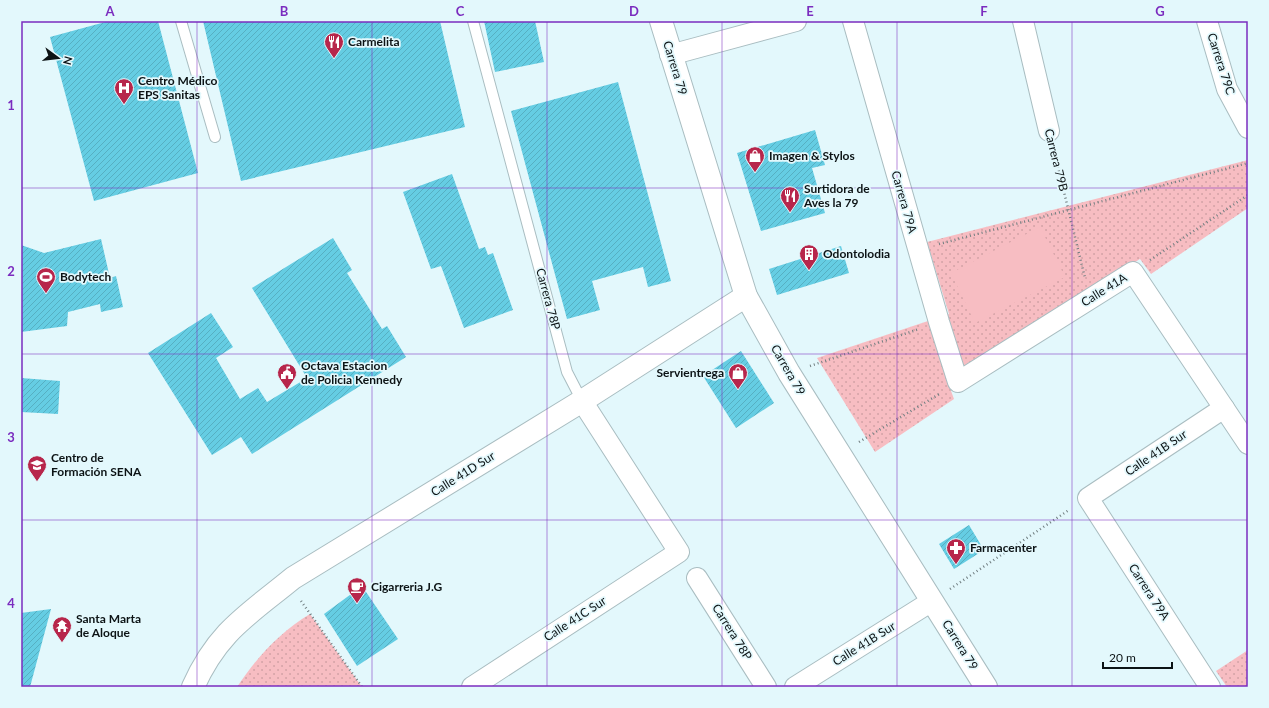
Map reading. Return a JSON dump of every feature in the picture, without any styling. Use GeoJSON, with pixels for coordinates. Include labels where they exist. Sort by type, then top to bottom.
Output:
{"type":"FeatureCollection","features":[{"type":"Feature","properties":{"kind":"street","name":"Carrera 79"},"geometry":{"type":"LineString","coordinates":[[661,21],[670,55],[746,296],[789,373],[986,687]]}},
{"type":"Feature","properties":{"kind":"street"},"geometry":{"type":"LineString","coordinates":[[670,55],[796,21]]}},
{"type":"Feature","properties":{"kind":"street","name":"Carrera 79A"},"geometry":{"type":"LineString","coordinates":[[853,21],[938,322],[958,382]]}},
{"type":"Feature","properties":{"kind":"street","name":"Carrera 79B"},"geometry":{"type":"LineString","coordinates":[[1023,21],[1049,131]]}},
{"type":"Feature","properties":{"kind":"street","name":"Carrera 79C"},"geometry":{"type":"LineString","coordinates":[[1207,21],[1226,89],[1248,128]]}},
{"type":"Feature","properties":{"kind":"street"},"geometry":{"type":"LineString","coordinates":[[1133,272],[1248,444]]}},
{"type":"Feature","properties":{"kind":"street","name":"Calle 41A"},"geometry":{"type":"LineString","coordinates":[[958,382],[1133,272]]}},
{"type":"Feature","properties":{"kind":"street","name":"Calle 41D Sur"},"geometry":{"type":"LineString","coordinates":[[196,680],[213,649],[228,631],[253,608],[288,583],[582,401],[746,296]]}},
{"type":"Feature","properties":{"kind":"street","name":"Carrera 78P"},"geometry":{"type":"LineString","coordinates":[[582,401],[679,552]]}},
{"type":"Feature","properties":{"kind":"street","name":"Calle 41B Sur"},"geometry":{"type":"LineString","coordinates":[[1088,498],[1224,408]]}},
{"type":"Feature","properties":{"kind":"street","name":"Carrera 79A"},"geometry":{"type":"LineString","coordinates":[[1088,498],[1210,687]]}},
{"type":"Feature","properties":{"kind":"street","name":"Calle 41C Sur"},"geometry":{"type":"LineString","coordinates":[[472,687],[679,552]]}},
{"type":"Feature","properties":{"kind":"street","name":"Carrera 78P"},"geometry":{"type":"LineString","coordinates":[[697,578],[766,687]]}},
{"type":"Feature","properties":{"kind":"street","name":"Calle 41B Sur"},"geometry":{"type":"LineString","coordinates":[[795,687],[932,601]]}},
{"type":"Feature","properties":{"kind":"lane"},"geometry":{"type":"LineString","coordinates":[[181,21],[215,137]]}},
{"type":"Feature","properties":{"kind":"lane","name":"Carrera 78P"},"geometry":{"type":"LineString","coordinates":[[473,21],[567,372],[582,401]]}},
{"type":"Feature","properties":{"kind":"path","name":"Carrera 79B"},"geometry":{"type":"LineString","coordinates":[[1049,131],[1090,299]]}},
{"type":"Feature","properties":{"kind":"path"},"geometry":{"type":"LineString","coordinates":[[918,249],[1248,163]]}},
{"type":"Feature","properties":{"kind":"path","name":"Calle 41A"},"geometry":{"type":"LineString","coordinates":[[1133,272],[1248,195]]}},
{"type":"Feature","properties":{"kind":"path"},"geometry":{"type":"LineString","coordinates":[[810,366],[938,322]]}},
{"type":"Feature","properties":{"kind":"path"},"geometry":{"type":"LineString","coordinates":[[856,444],[958,382]]}},
{"type":"Feature","properties":{"kind":"path"},"geometry":{"type":"LineString","coordinates":[[950,589],[1088,498]]}},
{"type":"Feature","properties":{"kind":"path"},"geometry":{"type":"LineString","coordinates":[[288,583],[362,687]]}},
{"type":"Feature","properties":{"kind":"shaded area"},"geometry":{"type":"Polygon","coordinates":[[[1248,160],[1248,208],[1151,274],[1140,259],[947,380],[954,399],[875,452],[817,358],[949,314],[927,242],[1248,160]]]}},
{"type":"Feature","properties":{"kind":"shaded area"},"geometry":{"type":"Polygon","coordinates":[[[1040,227],[1065,277],[975,323],[951,273],[1040,227]]]}},
{"type":"Feature","properties":{"kind":"shaded area"},"geometry":{"type":"Polygon","coordinates":[[[310,614],[362,687],[237,687],[269,646],[299,621],[310,614]]]}},
{"type":"Feature","properties":{"kind":"shaded area"},"geometry":{"type":"Polygon","coordinates":[[[1248,650],[1248,687],[1227,687],[1216,671],[1248,650]]]}},
{"type":"Feature","properties":{"kind":"building","name":"Centro Médico EPS Sanitas"},"geometry":{"type":"Polygon","coordinates":[[[109,21],[158,21],[198,173],[94,201],[50,37],[109,21]]]}},
{"type":"Feature","properties":{"kind":"building"},"geometry":{"type":"Polygon","coordinates":[[[203,21],[440,21],[465,127],[241,181],[203,21]]]}},
{"type":"Feature","properties":{"kind":"building"},"geometry":{"type":"Polygon","coordinates":[[[484,21],[535,21],[544,62],[495,72],[484,21]]]}},
{"type":"Feature","properties":{"kind":"building"},"geometry":{"type":"Polygon","coordinates":[[[618,82],[671,281],[648,287],[643,267],[592,281],[600,310],[567,319],[511,111],[618,82]]]}},
{"type":"Feature","properties":{"kind":"building"},"geometry":{"type":"Polygon","coordinates":[[[815,130],[825,165],[812,168],[825,213],[761,231],[737,153],[815,130]]]}},
{"type":"Feature","properties":{"kind":"building"},"geometry":{"type":"Polygon","coordinates":[[[452,174],[479,249],[485,247],[488,255],[493,253],[513,310],[464,328],[441,266],[431,269],[403,192],[452,174]]]}},
{"type":"Feature","properties":{"kind":"building"},"geometry":{"type":"Polygon","coordinates":[[[333,238],[352,270],[347,273],[382,329],[387,326],[406,357],[252,454],[241,437],[212,455],[148,353],[211,313],[233,347],[216,358],[240,399],[258,388],[267,402],[307,378],[252,288],[333,238]]]}},
{"type":"Feature","properties":{"kind":"building"},"geometry":{"type":"Polygon","coordinates":[[[101,239],[110,278],[116,276],[123,307],[101,312],[100,304],[68,312],[67,326],[21,332],[21,245],[44,253],[101,239]]]}},
{"type":"Feature","properties":{"kind":"building","name":"Odontolodia"},"geometry":{"type":"Polygon","coordinates":[[[841,246],[849,273],[777,295],[769,269],[841,246]]]}},
{"type":"Feature","properties":{"kind":"building","name":"Servientrega"},"geometry":{"type":"Polygon","coordinates":[[[741,351],[774,403],[736,428],[703,376],[741,351]]]}},
{"type":"Feature","properties":{"kind":"building"},"geometry":{"type":"Polygon","coordinates":[[[21,378],[60,381],[58,414],[21,412],[21,378]]]}},
{"type":"Feature","properties":{"kind":"building"},"geometry":{"type":"Polygon","coordinates":[[[969,525],[984,550],[954,569],[939,544],[969,525]]]}},
{"type":"Feature","properties":{"kind":"building"},"geometry":{"type":"Polygon","coordinates":[[[362,586],[398,639],[357,666],[324,614],[362,586]]]}},
{"type":"Feature","properties":{"kind":"building"},"geometry":{"type":"Polygon","coordinates":[[[51,609],[30,687],[21,687],[21,613],[51,609]]]}},
{"type":"Feature","properties":{"kind":"place","name":"Carmelita"},"geometry":{"type":"Point","coordinates":[334,59]}},
{"type":"Feature","properties":{"kind":"place","name":"Centro Médico EPS Sanitas"},"geometry":{"type":"Point","coordinates":[124,105]}},
{"type":"Feature","properties":{"kind":"place","name":"Imagen & Stylos"},"geometry":{"type":"Point","coordinates":[755,173]}},
{"type":"Feature","properties":{"kind":"place","name":"Surtidora de Aves la 79"},"geometry":{"type":"Point","coordinates":[790,213]}},
{"type":"Feature","properties":{"kind":"place","name":"Odontolodia"},"geometry":{"type":"Point","coordinates":[809,271]}},
{"type":"Feature","properties":{"kind":"place","name":"Bodytech"},"geometry":{"type":"Point","coordinates":[46,294]}},
{"type":"Feature","properties":{"kind":"place","name":"Octava Estacion de Policia Kennedy"},"geometry":{"type":"Point","coordinates":[287,390]}},
{"type":"Feature","properties":{"kind":"place","name":"Servientrega"},"geometry":{"type":"Point","coordinates":[738,390]}},
{"type":"Feature","properties":{"kind":"place","name":"Centro de Formación SENA"},"geometry":{"type":"Point","coordinates":[37,482]}},
{"type":"Feature","properties":{"kind":"place","name":"Farmacenter"},"geometry":{"type":"Point","coordinates":[956,565]}},
{"type":"Feature","properties":{"kind":"place","name":"Cigarreria J.G"},"geometry":{"type":"Point","coordinates":[357,604]}},
{"type":"Feature","properties":{"kind":"place","name":"Santa Marta de Aloque"},"geometry":{"type":"Point","coordinates":[62,643]}}]}
